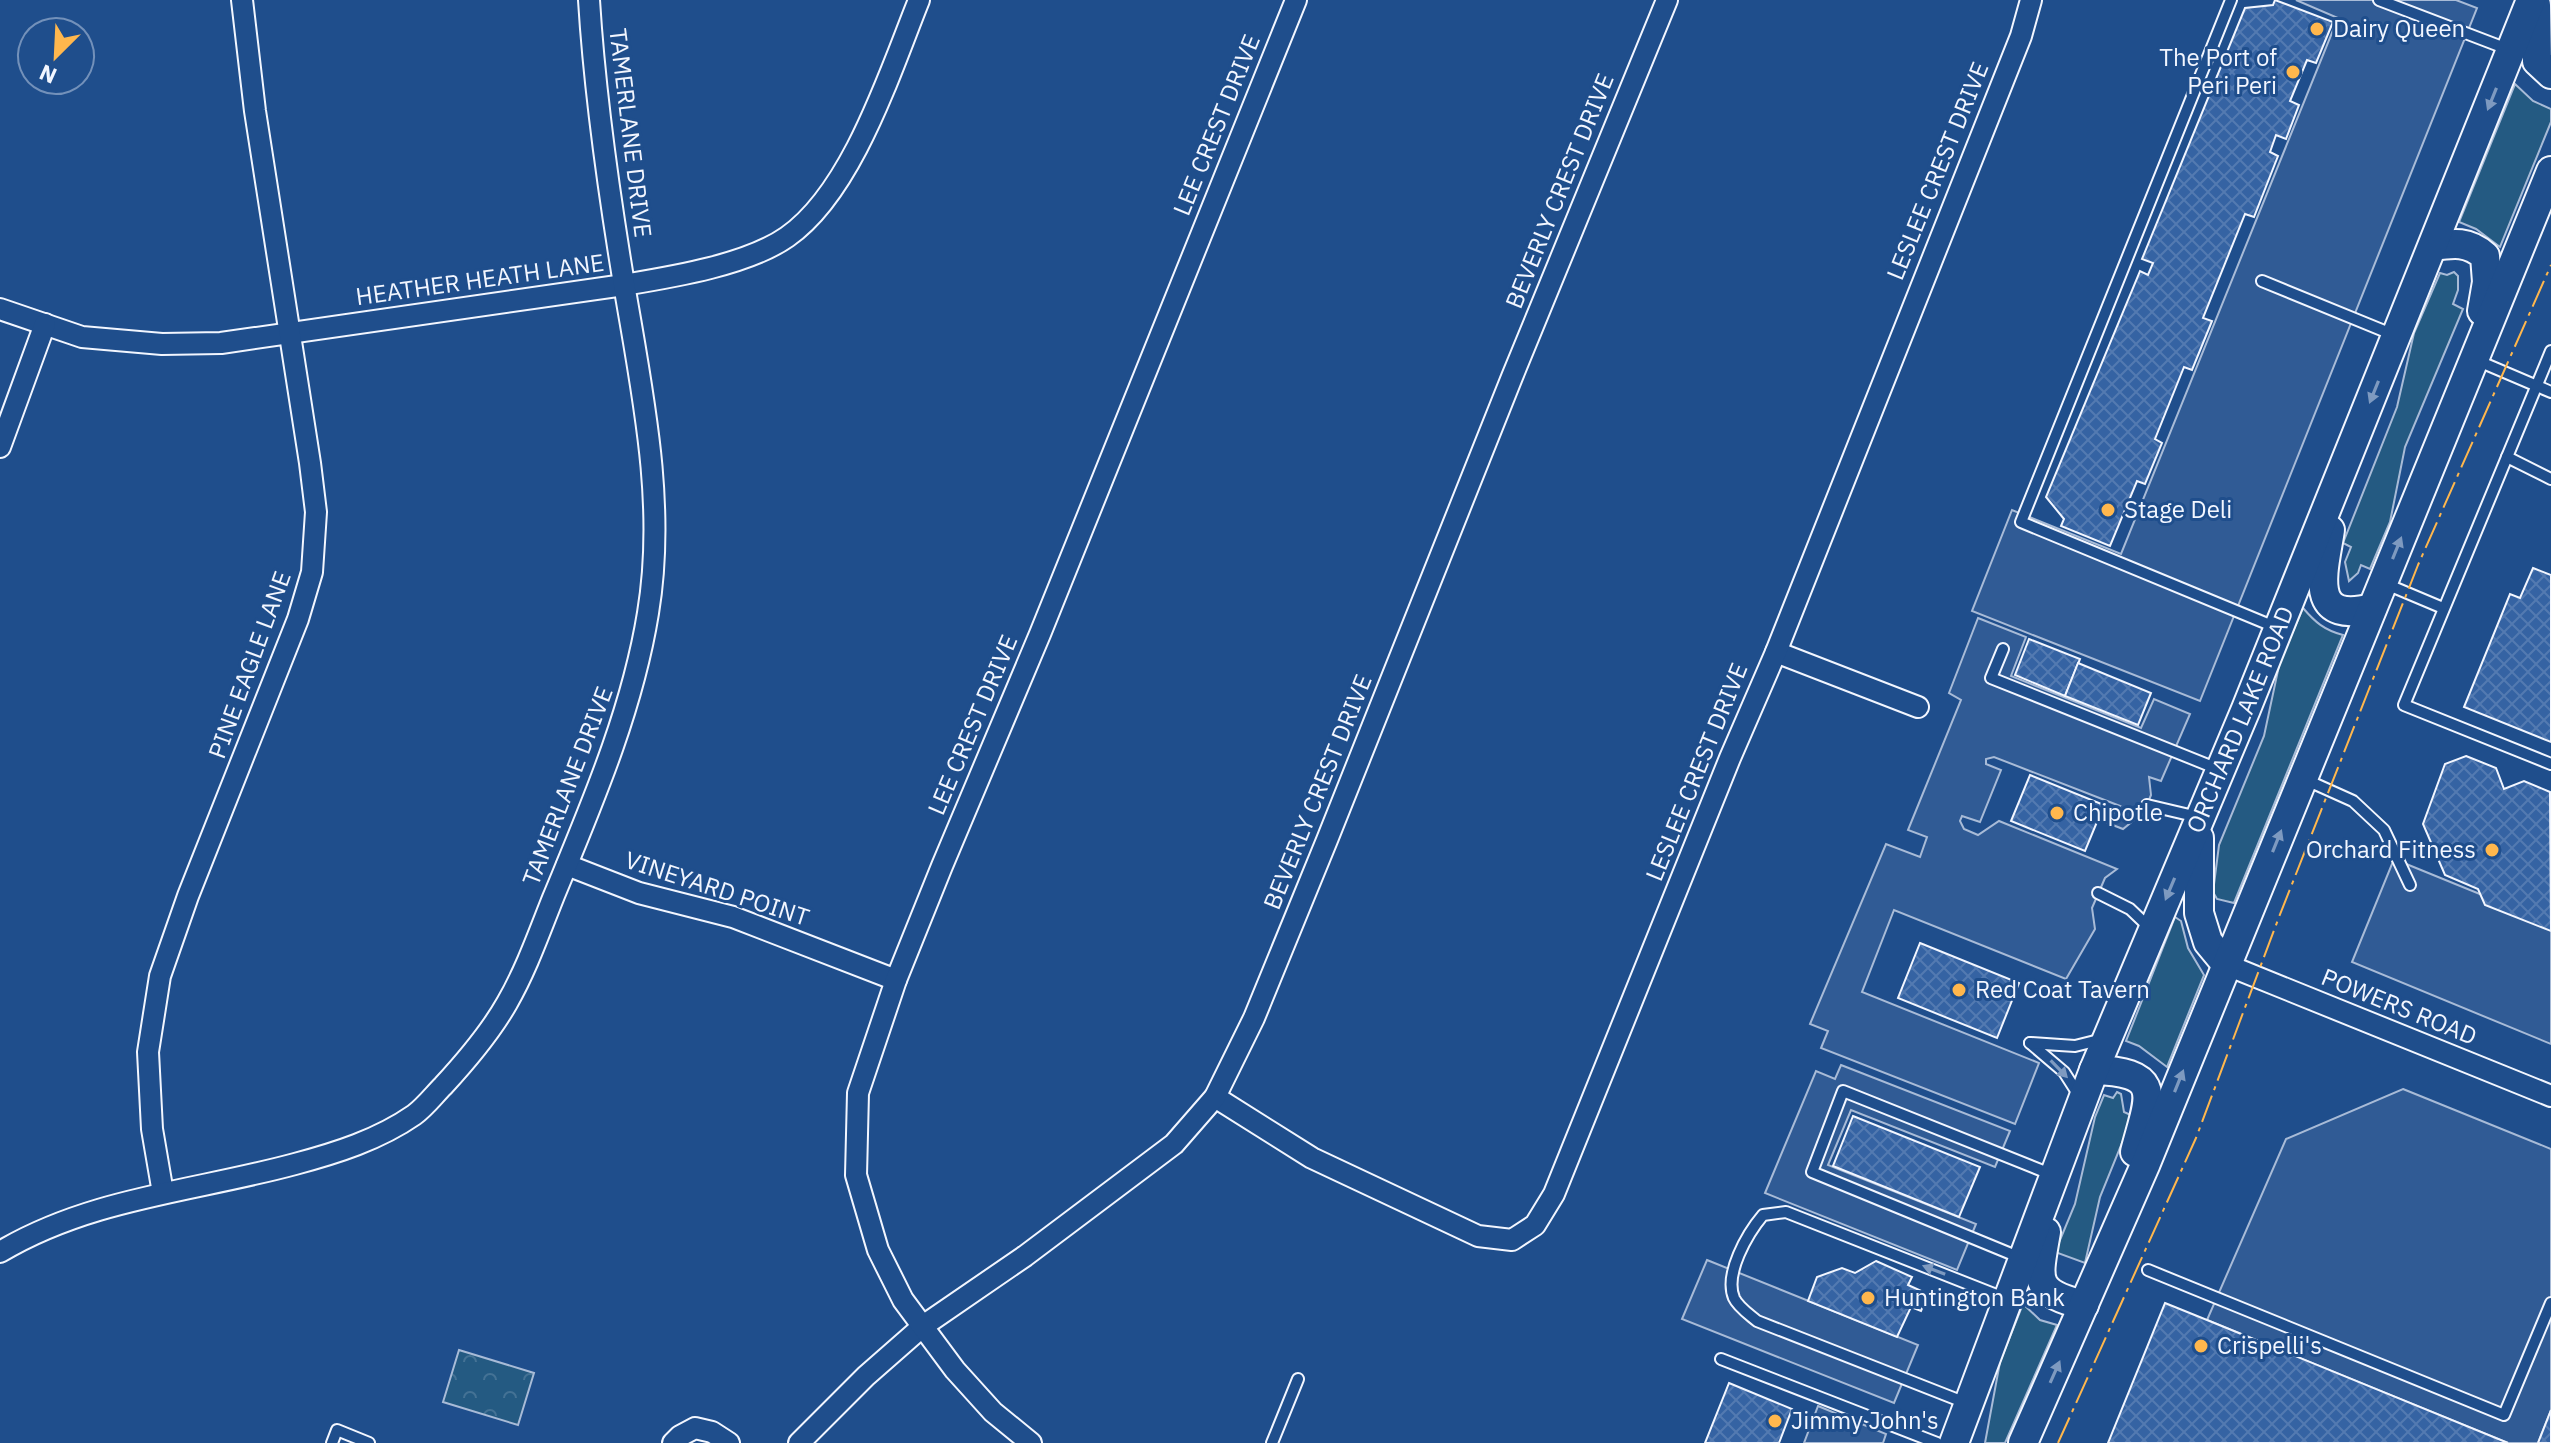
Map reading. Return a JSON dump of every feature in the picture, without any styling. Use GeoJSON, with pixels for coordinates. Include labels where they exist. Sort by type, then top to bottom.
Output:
{"type":"FeatureCollection","features":[{"type":"Feature","properties":{"kind":"main road","name":"ORCHARD LAKE ROAD"},"geometry":{"type":"LineString","coordinates":[[1954,1443],[2094,1070],[2279,628],[2534,0]]}},
{"type":"Feature","properties":{"kind":"main road"},"geometry":{"type":"LineString","coordinates":[[2534,0],[2537,61],[2551,74]]}},
{"type":"Feature","properties":{"kind":"main road"},"geometry":{"type":"LineString","coordinates":[[2023,1443],[2107,1253],[2227,965],[2551,171]]}},
{"type":"Feature","properties":{"kind":"main road"},"geometry":{"type":"LineString","coordinates":[[2433,246],[2457,243],[2473,246],[2485,256],[2487,282],[2474,360]]}},
{"type":"Feature","properties":{"kind":"main road"},"geometry":{"type":"LineString","coordinates":[[2338,482],[2321,584],[2331,605],[2355,613],[2377,595]]}},
{"type":"Feature","properties":{"kind":"main road"},"geometry":{"type":"LineString","coordinates":[[2200,818],[2197,861],[2199,913],[2208,942],[2227,965]]}},
{"type":"Feature","properties":{"kind":"main road"},"geometry":{"type":"LineString","coordinates":[[2094,1070],[2123,1071],[2138,1077],[2145,1085],[2148,1099],[2107,1253]]}},
{"type":"Feature","properties":{"kind":"main road"},"geometry":{"type":"LineString","coordinates":[[2053,1180],[2040,1264],[2041,1281],[2051,1294],[2084,1305]]}},
{"type":"Feature","properties":{"kind":"street","name":"PINE EAGLE LANE"},"geometry":{"type":"LineString","coordinates":[[163,1193],[152,1129],[148,1052],[160,976],[188,896],[298,619],[312,572],[316,512],[257,126],[242,0]]}},
{"type":"Feature","properties":{"kind":"street","name":"TAMERLANE DRIVE"},"geometry":{"type":"LineString","coordinates":[[0,1252],[24,1238],[91,1212],[350,1149],[416,1114],[472,1054],[507,1003],[567,865],[634,685],[649,610],[655,520],[648,434],[595,90],[589,0]]}},
{"type":"Feature","properties":{"kind":"street","name":"HEATHER HEATH LANE"},"geometry":{"type":"LineString","coordinates":[[0,309],[82,337],[162,344],[221,343],[624,285],[671,277],[744,258],[787,237],[807,218],[846,168],[866,129],[919,0]]}},
{"type":"Feature","properties":{"kind":"street","name":"LEE CREST DRIVE"},"geometry":{"type":"LineString","coordinates":[[1031,1443],[993,1412],[955,1370],[903,1300],[878,1250],[856,1175],[858,1093],[896,980],[1040,634],[1296,0]]}},
{"type":"Feature","properties":{"kind":"street","name":"BEVERLY CREST DRIVE"},"geometry":{"type":"LineString","coordinates":[[799,1443],[866,1376],[923,1326],[1025,1256],[1174,1144],[1215,1097],[1254,1018],[1667,0]]}},
{"type":"Feature","properties":{"kind":"street","name":"LESLEE CREST DRIVE"},"geometry":{"type":"LineString","coordinates":[[1215,1097],[1312,1158],[1478,1236],[1512,1240],[1535,1225],[1554,1194],[1776,652],[2021,36],[2031,0]]}},
{"type":"Feature","properties":{"kind":"street"},"geometry":{"type":"LineString","coordinates":[[0,447],[45,324]]}},
{"type":"Feature","properties":{"kind":"street"},"geometry":{"type":"LineString","coordinates":[[1776,652],[1918,707]]}},
{"type":"Feature","properties":{"kind":"street","name":"VINEYARD POINT"},"geometry":{"type":"LineString","coordinates":[[567,865],[639,893],[733,917],[896,980]]}},
{"type":"Feature","properties":{"kind":"street","name":"POWERS ROAD"},"geometry":{"type":"LineString","coordinates":[[2227,965],[2551,1096]]}},
{"type":"Feature","properties":{"kind":"street"},"geometry":{"type":"LineString","coordinates":[[673,1443],[695,1428],[712,1432],[729,1443]]}},
{"type":"Feature","properties":{"kind":"lane"},"geometry":{"type":"LineString","coordinates":[[2231,0],[2021,522],[2279,628]]}},
{"type":"Feature","properties":{"kind":"lane"},"geometry":{"type":"LineString","coordinates":[[2379,0],[2511,51]]}},
{"type":"Feature","properties":{"kind":"lane"},"geometry":{"type":"LineString","coordinates":[[2262,281],[2397,336]]}},
{"type":"Feature","properties":{"kind":"lane"},"geometry":{"type":"LineString","coordinates":[[2551,351],[2404,705],[2551,764]]}},
{"type":"Feature","properties":{"kind":"lane"},"geometry":{"type":"LineString","coordinates":[[2474,360],[2551,392]]}},
{"type":"Feature","properties":{"kind":"lane"},"geometry":{"type":"LineString","coordinates":[[2507,457],[2551,479]]}},
{"type":"Feature","properties":{"kind":"lane"},"geometry":{"type":"LineString","coordinates":[[2377,595],[2443,608]]}},
{"type":"Feature","properties":{"kind":"lane"},"geometry":{"type":"LineString","coordinates":[[2003,649],[1991,678],[2220,770]]}},
{"type":"Feature","properties":{"kind":"lane"},"geometry":{"type":"LineString","coordinates":[[2303,778],[2353,801],[2384,830],[2410,885]]}},
{"type":"Feature","properties":{"kind":"lane"},"geometry":{"type":"LineString","coordinates":[[2147,805],[2200,818]]}},
{"type":"Feature","properties":{"kind":"lane"},"geometry":{"type":"LineString","coordinates":[[2098,893],[2130,909],[2153,931]]}},
{"type":"Feature","properties":{"kind":"lane"},"geometry":{"type":"LineString","coordinates":[[2082,1101],[2064,1072],[2030,1043],[2075,1046],[2107,1039]]}},
{"type":"Feature","properties":{"kind":"lane"},"geometry":{"type":"LineString","coordinates":[[2023,1258],[1812,1172],[1843,1091],[2053,1180]]}},
{"type":"Feature","properties":{"kind":"lane"},"geometry":{"type":"LineString","coordinates":[[1968,1404],[1757,1321],[1735,1302],[1730,1281],[1750,1231],[1763,1215],[1786,1212],[2006,1299]]}},
{"type":"Feature","properties":{"kind":"lane"},"geometry":{"type":"LineString","coordinates":[[2148,1270],[2504,1415],[2551,1303]]}},
{"type":"Feature","properties":{"kind":"lane"},"geometry":{"type":"LineString","coordinates":[[1721,1359],[1937,1443]]}},
{"type":"Feature","properties":{"kind":"lane"},"geometry":{"type":"LineString","coordinates":[[1272,1443],[1298,1379]]}},
{"type":"Feature","properties":{"kind":"lane"},"geometry":{"type":"LineString","coordinates":[[332,1443],[337,1430],[369,1443]]}},
{"type":"Feature","properties":{"kind":"green space"},"geometry":{"type":"Polygon","coordinates":[[[2515,84],[2533,101],[2551,109],[2551,122],[2500,247],[2476,229],[2459,222],[2515,84]]]}},
{"type":"Feature","properties":{"kind":"green space"},"geometry":{"type":"Polygon","coordinates":[[[2454,272],[2458,276],[2458,290],[2453,304],[2463,309],[2405,447],[2390,522],[2370,569],[2361,565],[2349,581],[2345,562],[2351,547],[2343,543],[2397,407],[2414,333],[2440,273],[2447,275],[2454,272]]]}},
{"type":"Feature","properties":{"kind":"green space"},"geometry":{"type":"Polygon","coordinates":[[[2303,608],[2320,625],[2343,635],[2234,903],[2217,899],[2213,892],[2219,845],[2264,736],[2280,661],[2303,608]]]}},
{"type":"Feature","properties":{"kind":"green space"},"geometry":{"type":"Polygon","coordinates":[[[2175,917],[2181,921],[2188,948],[2204,975],[2167,1067],[2139,1046],[2126,1041],[2175,917]]]}},
{"type":"Feature","properties":{"kind":"green space"},"geometry":{"type":"Polygon","coordinates":[[[2117,1092],[2121,1094],[2124,1112],[2133,1116],[2100,1197],[2085,1263],[2055,1252],[2075,1204],[2095,1117],[2104,1095],[2113,1098],[2117,1092]]]}},
{"type":"Feature","properties":{"kind":"green space"},"geometry":{"type":"Polygon","coordinates":[[[2023,1304],[2040,1320],[2057,1325],[2005,1443],[1985,1443],[2000,1362],[2023,1304]]]}},
{"type":"Feature","properties":{"kind":"green space"},"geometry":{"type":"Polygon","coordinates":[[[459,1350],[534,1373],[518,1425],[443,1402],[459,1350]]]}},
{"type":"Feature","properties":{"kind":"shaded area"},"geometry":{"type":"Polygon","coordinates":[[[2296,0],[2456,0],[2477,8],[2200,701],[1972,611],[2012,510],[2121,554],[2338,18],[2296,0]]]}},
{"type":"Feature","properties":{"kind":"shaded area"},"geometry":{"type":"Polygon","coordinates":[[[1978,618],[2026,637],[2011,676],[2141,728],[2154,699],[2190,714],[2161,781],[2149,777],[2151,795],[2142,817],[2139,816],[2123,829],[2105,822],[2120,806],[1994,757],[1986,759],[1986,764],[2001,770],[1980,822],[1962,816],[1960,821],[1964,829],[1978,835],[1999,821],[2117,869],[2105,878],[2092,908],[2095,929],[2066,979],[1894,910],[1862,992],[2039,1063],[2015,1124],[1821,1048],[1828,1031],[1810,1024],[1886,844],[1920,857],[1927,837],[1908,830],[1961,700],[1949,693],[1978,618]]]}},
{"type":"Feature","properties":{"kind":"shaded area"},"geometry":{"type":"Polygon","coordinates":[[[2394,859],[2551,923],[2551,1044],[2352,962],[2394,859]]]}},
{"type":"Feature","properties":{"kind":"shaded area"},"geometry":{"type":"Polygon","coordinates":[[[1841,1065],[2010,1131],[1995,1167],[1851,1110],[1828,1165],[1976,1224],[1957,1270],[1765,1193],[1816,1071],[1835,1079],[1841,1065]]]}},
{"type":"Feature","properties":{"kind":"shaded area"},"geometry":{"type":"Polygon","coordinates":[[[2403,1089],[2551,1149],[2551,1410],[2538,1443],[2508,1443],[2207,1320],[2286,1139],[2403,1089]]]}},
{"type":"Feature","properties":{"kind":"shaded area"},"geometry":{"type":"Polygon","coordinates":[[[1707,1260],[1918,1345],[1894,1403],[1682,1319],[1707,1260]]]}},
{"type":"Feature","properties":{"kind":"shaded area"},"geometry":{"type":"Polygon","coordinates":[[[1818,1406],[1886,1434],[1883,1443],[1804,1443],[1818,1406]]]}},
{"type":"Feature","properties":{"kind":"building"},"geometry":{"type":"Polygon","coordinates":[[[2275,0],[2333,22],[2316,63],[2307,60],[2290,101],[2299,105],[2286,139],[2276,135],[2270,152],[2278,156],[2254,217],[2245,214],[2203,318],[2212,321],[2192,370],[2184,367],[2155,439],[2162,443],[2145,484],[2137,481],[2110,546],[2061,526],[2064,519],[2046,497],[2140,271],[2148,275],[2153,263],[2142,259],[2245,8],[2273,5],[2275,0]]]}},
{"type":"Feature","properties":{"kind":"building"},"geometry":{"type":"Polygon","coordinates":[[[2533,568],[2551,575],[2551,742],[2464,707],[2510,594],[2520,598],[2533,568]]]}},
{"type":"Feature","properties":{"kind":"building"},"geometry":{"type":"Polygon","coordinates":[[[2029,639],[2080,659],[2065,696],[2015,675],[2029,639]]]}},
{"type":"Feature","properties":{"kind":"building"},"geometry":{"type":"Polygon","coordinates":[[[2078,663],[2151,693],[2138,725],[2065,696],[2078,663]]]}},
{"type":"Feature","properties":{"kind":"building","name":"Orchard Fitness"},"geometry":{"type":"Polygon","coordinates":[[[2466,756],[2496,768],[2504,789],[2524,781],[2550,792],[2551,931],[2485,905],[2478,889],[2445,875],[2423,824],[2445,764],[2466,756]]]}},
{"type":"Feature","properties":{"kind":"building","name":"Chipotle"},"geometry":{"type":"Polygon","coordinates":[[[2030,775],[2104,805],[2085,851],[2011,821],[2030,775]]]}},
{"type":"Feature","properties":{"kind":"building","name":"Red Coat Tavern"},"geometry":{"type":"Polygon","coordinates":[[[1920,943],[2019,983],[1997,1038],[1898,998],[1920,943]]]}},
{"type":"Feature","properties":{"kind":"building"},"geometry":{"type":"Polygon","coordinates":[[[1853,1116],[1980,1167],[1959,1217],[1833,1166],[1853,1116]]]}},
{"type":"Feature","properties":{"kind":"building","name":"Huntington Bank"},"geometry":{"type":"Polygon","coordinates":[[[1876,1261],[1912,1277],[1908,1285],[1928,1294],[1921,1311],[1911,1307],[1897,1337],[1808,1301],[1817,1277],[1842,1268],[1855,1273],[1876,1261]]]}},
{"type":"Feature","properties":{"kind":"building"},"geometry":{"type":"Polygon","coordinates":[[[2165,1303],[2207,1320],[2508,1443],[2108,1443],[2165,1303]]]}},
{"type":"Feature","properties":{"kind":"building"},"geometry":{"type":"Polygon","coordinates":[[[1729,1383],[1792,1409],[1779,1443],[1705,1443],[1729,1383]]]}},
{"type":"Feature","properties":{"kind":"building"},"geometry":{"type":"Polygon","coordinates":[[[2551,1410],[2551,1443],[2538,1443],[2551,1410]]]}},
{"type":"Feature","properties":{"kind":"power"},"geometry":{"type":"LineString","coordinates":[[2058,1443],[2196,1138],[2279,917],[2418,565],[2551,265]]}},
{"type":"Feature","properties":{"kind":"place","name":"Dairy Queen"},"geometry":{"type":"Point","coordinates":[2317,29]}},
{"type":"Feature","properties":{"kind":"place","name":"The Port of Peri Peri"},"geometry":{"type":"Point","coordinates":[2293,72]}},
{"type":"Feature","properties":{"kind":"place","name":"Stage Deli"},"geometry":{"type":"Point","coordinates":[2108,510]}},
{"type":"Feature","properties":{"kind":"place","name":"Chipotle"},"geometry":{"type":"Point","coordinates":[2057,813]}},
{"type":"Feature","properties":{"kind":"place","name":"Orchard Fitness"},"geometry":{"type":"Point","coordinates":[2492,850]}},
{"type":"Feature","properties":{"kind":"place","name":"Red Coat Tavern"},"geometry":{"type":"Point","coordinates":[1959,990]}},
{"type":"Feature","properties":{"kind":"place","name":"Huntington Bank"},"geometry":{"type":"Point","coordinates":[1868,1298]}},
{"type":"Feature","properties":{"kind":"place","name":"Crispelli's"},"geometry":{"type":"Point","coordinates":[2201,1346]}},
{"type":"Feature","properties":{"kind":"place","name":"Jimmy John's"},"geometry":{"type":"Point","coordinates":[1775,1421]}}]}
